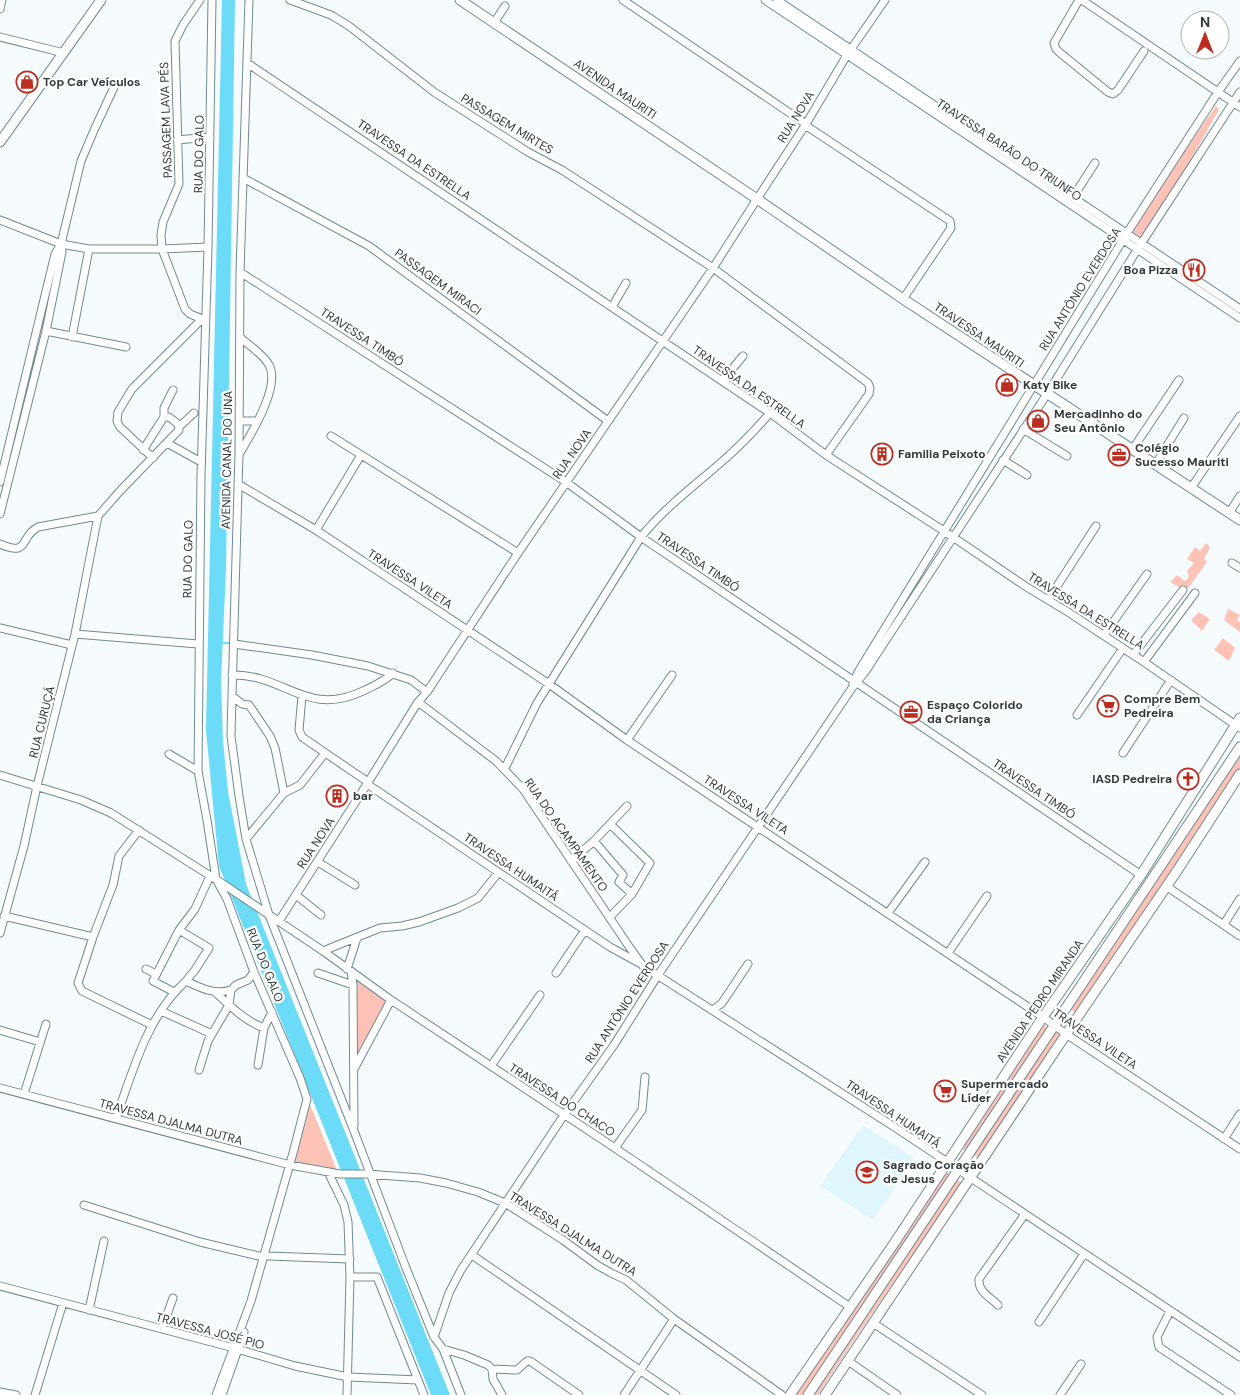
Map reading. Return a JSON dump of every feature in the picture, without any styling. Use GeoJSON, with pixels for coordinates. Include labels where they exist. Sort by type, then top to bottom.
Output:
{"type":"FeatureCollection","features":[{"type":"Feature","properties":{"kind":"main road"},"geometry":{"type":"LineString","coordinates":[[0,142],[101,0]]}},
{"type":"Feature","properties":{"kind":"main road","name":"AVENIDA MAURITI"},"geometry":{"type":"LineString","coordinates":[[460,0],[757,199]]}},
{"type":"Feature","properties":{"kind":"main road","name":"TRAVESSA MAURITI"},"geometry":{"type":"LineString","coordinates":[[757,199],[1033,386],[1240,520]]}},
{"type":"Feature","properties":{"kind":"main road","name":"AVENIDA PEDRO MIRANDA"},"geometry":{"type":"LineString","coordinates":[[790,1395],[1043,1017],[1141,875],[1238,724]]}},
{"type":"Feature","properties":{"kind":"main road"},"geometry":{"type":"LineString","coordinates":[[808,1395],[1240,748]]}},
{"type":"Feature","properties":{"kind":"main road"},"geometry":{"type":"LineString","coordinates":[[825,1395],[1240,774]]}},
{"type":"Feature","properties":{"kind":"street"},"geometry":{"type":"LineString","coordinates":[[0,9],[2,0]]}},
{"type":"Feature","properties":{"kind":"street","name":"PASSAGEM LAVA PÉS"},"geometry":{"type":"LineString","coordinates":[[200,0],[183,25],[176,41],[179,184],[163,222],[161,235],[162,249],[185,309],[203,319]]}},
{"type":"Feature","properties":{"kind":"street","name":"RUA DO GALO"},"geometry":{"type":"LineString","coordinates":[[212,0],[208,247],[203,319],[198,771],[215,879],[227,899],[254,972],[300,1078],[306,1099],[292,1165]]}},
{"type":"Feature","properties":{"kind":"street","name":"AVENIDA CANAL DO UNA"},"geometry":{"type":"LineString","coordinates":[[249,0],[240,272],[241,338],[232,740],[246,839],[269,915]]}},
{"type":"Feature","properties":{"kind":"street","name":"PASSAGEM MIRTES"},"geometry":{"type":"LineString","coordinates":[[290,0],[331,15],[349,26],[434,92],[528,152],[562,170],[713,268],[870,386],[869,394],[826,455]]}},
{"type":"Feature","properties":{"kind":"street"},"geometry":{"type":"LineString","coordinates":[[623,0],[950,221],[951,228],[903,299]]}},
{"type":"Feature","properties":{"kind":"street","name":"TRAVESSA BARÃO DO TRIUNFO"},"geometry":{"type":"LineString","coordinates":[[765,0],[810,26],[1235,309],[1240,318]]}},
{"type":"Feature","properties":{"kind":"street","name":"TRAVESSA BARÃO DO TRIUNFO"},"geometry":{"type":"LineString","coordinates":[[777,0],[810,26]]}},
{"type":"Feature","properties":{"kind":"street","name":"RUA NOVA"},"geometry":{"type":"LineString","coordinates":[[279,921],[466,629],[664,342],[806,124],[849,52],[885,0]]}},
{"type":"Feature","properties":{"kind":"street"},"geometry":{"type":"LineString","coordinates":[[1144,51],[1118,90],[1113,94],[1059,52],[1054,46],[1054,42],[1080,0],[1240,107]]}},
{"type":"Feature","properties":{"kind":"street"},"geometry":{"type":"LineString","coordinates":[[494,23],[505,6]]}},
{"type":"Feature","properties":{"kind":"street"},"geometry":{"type":"LineString","coordinates":[[0,37],[64,53]]}},
{"type":"Feature","properties":{"kind":"street","name":"RUA ANTÔNIO EVERDOSA"},"geometry":{"type":"LineString","coordinates":[[854,684],[944,531],[1125,237],[1240,61]]}},
{"type":"Feature","properties":{"kind":"street","name":"TRAVESSA DA ESTRELLA"},"geometry":{"type":"LineString","coordinates":[[247,62],[770,413],[826,455],[1238,724]]}},
{"type":"Feature","properties":{"kind":"street"},"geometry":{"type":"LineString","coordinates":[[0,482],[55,254],[61,244],[81,161],[116,83]]}},
{"type":"Feature","properties":{"kind":"street","name":"RUA ANTÔNIO EVERDOSA"},"geometry":{"type":"LineString","coordinates":[[434,1337],[455,1280],[952,538],[1240,92]]}},
{"type":"Feature","properties":{"kind":"street"},"geometry":{"type":"LineString","coordinates":[[177,140],[210,137]]}},
{"type":"Feature","properties":{"kind":"street","name":"TRAVESSA BARÃO DO TRIUNFO"},"geometry":{"type":"LineString","coordinates":[[996,150],[1073,197],[1125,237]]}},
{"type":"Feature","properties":{"kind":"street"},"geometry":{"type":"LineString","coordinates":[[1073,197],[1094,163]]}},
{"type":"Feature","properties":{"kind":"street","name":"PASSAGEM MIRACI"},"geometry":{"type":"LineString","coordinates":[[243,178],[370,246],[608,421]]}},
{"type":"Feature","properties":{"kind":"street"},"geometry":{"type":"LineString","coordinates":[[0,220],[61,244],[89,249],[208,247]]}},
{"type":"Feature","properties":{"kind":"street"},"geometry":{"type":"LineString","coordinates":[[0,514],[46,331],[62,252],[61,244]]}},
{"type":"Feature","properties":{"kind":"street"},"geometry":{"type":"LineString","coordinates":[[72,337],[89,249]]}},
{"type":"Feature","properties":{"kind":"street","name":"TRAVESSA TIMBÓ"},"geometry":{"type":"LineString","coordinates":[[240,272],[566,482],[641,538],[854,684],[1141,875]]}},
{"type":"Feature","properties":{"kind":"street"},"geometry":{"type":"LineString","coordinates":[[612,307],[626,283]]}},
{"type":"Feature","properties":{"kind":"street"},"geometry":{"type":"LineString","coordinates":[[153,458],[120,426],[117,421],[118,412],[132,389],[203,319]]}},
{"type":"Feature","properties":{"kind":"street"},"geometry":{"type":"LineString","coordinates":[[46,331],[126,347]]}},
{"type":"Feature","properties":{"kind":"street"},"geometry":{"type":"LineString","coordinates":[[239,454],[272,384],[271,371],[265,360],[241,338]]}},
{"type":"Feature","properties":{"kind":"street"},"geometry":{"type":"LineString","coordinates":[[722,381],[743,356]]}},
{"type":"Feature","properties":{"kind":"street"},"geometry":{"type":"LineString","coordinates":[[1132,450],[1180,380]]}},
{"type":"Feature","properties":{"kind":"street"},"geometry":{"type":"LineString","coordinates":[[143,450],[164,417],[164,408],[173,390]]}},
{"type":"Feature","properties":{"kind":"street"},"geometry":{"type":"LineString","coordinates":[[1021,406],[1030,406],[1033,414]]}},
{"type":"Feature","properties":{"kind":"street"},"geometry":{"type":"LineString","coordinates":[[0,544],[11,549],[19,548],[32,532],[38,528],[57,522],[98,516],[194,413]]}},
{"type":"Feature","properties":{"kind":"street"},"geometry":{"type":"LineString","coordinates":[[505,768],[537,703],[641,538],[653,522],[747,439],[770,413]]}},
{"type":"Feature","properties":{"kind":"street"},"geometry":{"type":"LineString","coordinates":[[1191,488],[1240,416]]}},
{"type":"Feature","properties":{"kind":"street"},"geometry":{"type":"LineString","coordinates":[[164,417],[169,417],[180,426]]}},
{"type":"Feature","properties":{"kind":"street"},"geometry":{"type":"LineString","coordinates":[[1155,465],[1184,418]]}},
{"type":"Feature","properties":{"kind":"street"},"geometry":{"type":"LineString","coordinates":[[239,421],[256,421]]}},
{"type":"Feature","properties":{"kind":"street"},"geometry":{"type":"LineString","coordinates":[[1023,429],[1067,456]]}},
{"type":"Feature","properties":{"kind":"street"},"geometry":{"type":"LineString","coordinates":[[331,436],[518,553]]}},
{"type":"Feature","properties":{"kind":"street"},"geometry":{"type":"LineString","coordinates":[[168,443],[201,462]]}},
{"type":"Feature","properties":{"kind":"street"},"geometry":{"type":"LineString","coordinates":[[316,530],[361,455]]}},
{"type":"Feature","properties":{"kind":"street"},"geometry":{"type":"LineString","coordinates":[[1003,460],[1027,475]]}},
{"type":"Feature","properties":{"kind":"street","name":"TRAVESSA VILETA"},"geometry":{"type":"LineString","coordinates":[[238,484],[316,530],[549,684],[627,740],[759,826],[1066,1034],[1240,1149]]}},
{"type":"Feature","properties":{"kind":"street"},"geometry":{"type":"LineString","coordinates":[[1229,513],[1240,496]]}},
{"type":"Feature","properties":{"kind":"street","name":"RUA CURUÇÁ"},"geometry":{"type":"LineString","coordinates":[[0,932],[24,846],[75,634],[98,516]]}},
{"type":"Feature","properties":{"kind":"street"},"geometry":{"type":"LineString","coordinates":[[1048,600],[1096,526]]}},
{"type":"Feature","properties":{"kind":"street"},"geometry":{"type":"LineString","coordinates":[[1232,563],[1240,568]]}},
{"type":"Feature","properties":{"kind":"street"},"geometry":{"type":"LineString","coordinates":[[1104,636],[1147,574]]}},
{"type":"Feature","properties":{"kind":"street"},"geometry":{"type":"LineString","coordinates":[[1133,655],[1183,590]]}},
{"type":"Feature","properties":{"kind":"street"},"geometry":{"type":"LineString","coordinates":[[1144,662],[1195,593]]}},
{"type":"Feature","properties":{"kind":"street"},"geometry":{"type":"LineString","coordinates":[[0,628],[72,645]]}},
{"type":"Feature","properties":{"kind":"street"},"geometry":{"type":"LineString","coordinates":[[75,634],[198,644]]}},
{"type":"Feature","properties":{"kind":"street"},"geometry":{"type":"LineString","coordinates":[[234,644],[327,658],[393,673],[411,680],[427,692]]}},
{"type":"Feature","properties":{"kind":"street"},"geometry":{"type":"LineString","coordinates":[[1076,715],[1122,648]]}},
{"type":"Feature","properties":{"kind":"street"},"geometry":{"type":"LineString","coordinates":[[232,675],[252,676],[302,696],[328,700],[348,698],[384,682],[393,673]]}},
{"type":"Feature","properties":{"kind":"street"},"geometry":{"type":"LineString","coordinates":[[627,740],[672,675]]}},
{"type":"Feature","properties":{"kind":"street"},"geometry":{"type":"LineString","coordinates":[[1124,753],[1171,680]]}},
{"type":"Feature","properties":{"kind":"street"},"geometry":{"type":"LineString","coordinates":[[232,696],[242,704],[250,705],[270,736],[276,748],[284,793]]}},
{"type":"Feature","properties":{"kind":"street","name":"TRAVESSA HUMAITÁ"},"geometry":{"type":"LineString","coordinates":[[302,696],[300,733],[304,739],[498,873],[610,947],[643,966]]}},
{"type":"Feature","properties":{"kind":"street","name":"RUA DO ACAMPAMENTO"},"geometry":{"type":"LineString","coordinates":[[418,702],[505,768],[528,796],[643,966],[658,975]]}},
{"type":"Feature","properties":{"kind":"street"},"geometry":{"type":"LineString","coordinates":[[246,839],[284,793],[300,785],[325,753]]}},
{"type":"Feature","properties":{"kind":"street"},"geometry":{"type":"LineString","coordinates":[[169,754],[198,771]]}},
{"type":"Feature","properties":{"kind":"street","name":"TRAVESSA DO CHACO"},"geometry":{"type":"LineString","coordinates":[[0,775],[81,800],[111,813],[139,830],[263,910],[390,1000],[615,1148],[850,1307]]}},
{"type":"Feature","properties":{"kind":"street"},"geometry":{"type":"LineString","coordinates":[[571,861],[594,841],[627,806]]}},
{"type":"Feature","properties":{"kind":"street"},"geometry":{"type":"LineString","coordinates":[[610,824],[650,863],[632,894],[610,918]]}},
{"type":"Feature","properties":{"kind":"street"},"geometry":{"type":"LineString","coordinates":[[139,830],[119,856],[112,885],[92,937],[78,983],[82,991],[152,1026]]}},
{"type":"Feature","properties":{"kind":"street"},"geometry":{"type":"LineString","coordinates":[[594,841],[623,875],[619,882],[632,894]]}},
{"type":"Feature","properties":{"kind":"street"},"geometry":{"type":"LineString","coordinates":[[318,862],[355,885]]}},
{"type":"Feature","properties":{"kind":"street"},"geometry":{"type":"LineString","coordinates":[[888,913],[925,862]]}},
{"type":"Feature","properties":{"kind":"street"},"geometry":{"type":"LineString","coordinates":[[323,951],[380,928],[419,922],[462,906],[478,898],[498,873]]}},
{"type":"Feature","properties":{"kind":"street"},"geometry":{"type":"LineString","coordinates":[[174,992],[153,981],[179,930],[215,879]]}},
{"type":"Feature","properties":{"kind":"street"},"geometry":{"type":"LineString","coordinates":[[1166,886],[1240,936]]}},
{"type":"Feature","properties":{"kind":"street"},"geometry":{"type":"LineString","coordinates":[[296,895],[321,915]]}},
{"type":"Feature","properties":{"kind":"street"},"geometry":{"type":"LineString","coordinates":[[948,953],[987,896]]}},
{"type":"Feature","properties":{"kind":"street"},"geometry":{"type":"LineString","coordinates":[[1224,924],[1240,899]]}},
{"type":"Feature","properties":{"kind":"street"},"geometry":{"type":"LineString","coordinates":[[269,915],[354,1131],[368,1174],[434,1337],[443,1349],[461,1395]]}},
{"type":"Feature","properties":{"kind":"street"},"geometry":{"type":"LineString","coordinates":[[4,916],[92,937]]}},
{"type":"Feature","properties":{"kind":"street"},"geometry":{"type":"LineString","coordinates":[[116,1118],[141,1049],[152,1026],[174,992],[195,970],[209,948],[179,930]]}},
{"type":"Feature","properties":{"kind":"street"},"geometry":{"type":"LineString","coordinates":[[556,972],[585,930]]}},
{"type":"Feature","properties":{"kind":"street"},"geometry":{"type":"LineString","coordinates":[[354,1131],[353,985],[349,970],[357,938]]}},
{"type":"Feature","properties":{"kind":"street"},"geometry":{"type":"LineString","coordinates":[[713,1010],[722,1003],[748,964]]}},
{"type":"Feature","properties":{"kind":"street"},"geometry":{"type":"LineString","coordinates":[[146,969],[156,974]]}},
{"type":"Feature","properties":{"kind":"street"},"geometry":{"type":"LineString","coordinates":[[186,981],[212,992],[223,992],[231,990],[236,985],[248,980],[254,972]]}},
{"type":"Feature","properties":{"kind":"street"},"geometry":{"type":"LineString","coordinates":[[318,972],[353,985]]}},
{"type":"Feature","properties":{"kind":"street","name":"TRAVESSA HUMAITÁ"},"geometry":{"type":"LineString","coordinates":[[658,975],[896,1128],[1240,1357]]}},
{"type":"Feature","properties":{"kind":"street"},"geometry":{"type":"LineString","coordinates":[[199,1070],[212,1034],[229,1005],[231,990]]}},
{"type":"Feature","properties":{"kind":"street"},"geometry":{"type":"LineString","coordinates":[[215,992],[229,1005],[255,1024],[264,1028]]}},
{"type":"Feature","properties":{"kind":"street"},"geometry":{"type":"LineString","coordinates":[[491,1066],[540,996]]}},
{"type":"Feature","properties":{"kind":"street"},"geometry":{"type":"LineString","coordinates":[[353,1071],[390,1000]]}},
{"type":"Feature","properties":{"kind":"street"},"geometry":{"type":"LineString","coordinates":[[161,1011],[212,1034]]}},
{"type":"Feature","properties":{"kind":"street"},"geometry":{"type":"LineString","coordinates":[[258,1065],[264,1028],[272,1012]]}},
{"type":"Feature","properties":{"kind":"street"},"geometry":{"type":"LineString","coordinates":[[24,1094],[46,1024]]}},
{"type":"Feature","properties":{"kind":"street"},"geometry":{"type":"LineString","coordinates":[[0,1030],[40,1042]]}},
{"type":"Feature","properties":{"kind":"street"},"geometry":{"type":"LineString","coordinates":[[615,1148],[642,1110],[645,1077]]}},
{"type":"Feature","properties":{"kind":"street","name":"TRAVESSA DJALMA DUTRA"},"geometry":{"type":"LineString","coordinates":[[0,1088],[292,1165],[340,1174],[398,1175],[446,1183],[478,1192],[506,1203],[563,1240],[597,1265],[626,1280],[674,1319],[782,1395]]}},
{"type":"Feature","properties":{"kind":"street"},"geometry":{"type":"LineString","coordinates":[[1224,1139],[1240,1114]]}},
{"type":"Feature","properties":{"kind":"street"},"geometry":{"type":"LineString","coordinates":[[222,1395],[266,1256],[292,1165]]}},
{"type":"Feature","properties":{"kind":"street"},"geometry":{"type":"LineString","coordinates":[[328,1172],[344,1205],[348,1222],[350,1277],[347,1395]]}},
{"type":"Feature","properties":{"kind":"street"},"geometry":{"type":"LineString","coordinates":[[84,1205],[200,1242],[266,1256],[350,1258]]}},
{"type":"Feature","properties":{"kind":"street"},"geometry":{"type":"LineString","coordinates":[[998,1305],[982,1291],[979,1279],[1025,1214]]}},
{"type":"Feature","properties":{"kind":"street"},"geometry":{"type":"LineString","coordinates":[[89,1310],[104,1241]]}},
{"type":"Feature","properties":{"kind":"street"},"geometry":{"type":"LineString","coordinates":[[1038,1322],[1084,1254]]}},
{"type":"Feature","properties":{"kind":"street"},"geometry":{"type":"LineString","coordinates":[[472,1255],[676,1395]]}},
{"type":"Feature","properties":{"kind":"street"},"geometry":{"type":"LineString","coordinates":[[350,1277],[377,1276],[424,1395]]}},
{"type":"Feature","properties":{"kind":"street","name":"TRAVESSA JOSÉ PIO"},"geometry":{"type":"LineString","coordinates":[[0,1286],[295,1366],[348,1376],[418,1380]]}},
{"type":"Feature","properties":{"kind":"street"},"geometry":{"type":"LineString","coordinates":[[162,1329],[173,1298]]}},
{"type":"Feature","properties":{"kind":"street"},"geometry":{"type":"LineString","coordinates":[[35,1395],[63,1303]]}},
{"type":"Feature","properties":{"kind":"street"},"geometry":{"type":"LineString","coordinates":[[1170,1312],[1156,1337],[1160,1347],[1230,1395]]}},
{"type":"Feature","properties":{"kind":"street"},"geometry":{"type":"LineString","coordinates":[[624,1395],[674,1319]]}},
{"type":"Feature","properties":{"kind":"street"},"geometry":{"type":"LineString","coordinates":[[873,1323],[982,1395]]}},
{"type":"Feature","properties":{"kind":"street"},"geometry":{"type":"LineString","coordinates":[[216,1395],[237,1349]]}},
{"type":"Feature","properties":{"kind":"street"},"geometry":{"type":"LineString","coordinates":[[443,1349],[479,1360],[488,1365],[492,1369],[493,1379],[502,1395]]}},
{"type":"Feature","properties":{"kind":"street"},"geometry":{"type":"LineString","coordinates":[[492,1369],[517,1370],[527,1361],[530,1361],[579,1395]]}},
{"type":"Feature","properties":{"kind":"street"},"geometry":{"type":"LineString","coordinates":[[848,1361],[898,1395]]}},
{"type":"Feature","properties":{"kind":"street"},"geometry":{"type":"LineString","coordinates":[[1060,1395],[1081,1364]]}},
{"type":"Feature","properties":{"kind":"street"},"geometry":{"type":"LineString","coordinates":[[0,1392],[16,1395]]}},
{"type":"Feature","properties":{"kind":"shaded area"},"geometry":{"type":"Polygon","coordinates":[[[1216,106],[1219,110],[1145,239],[1129,230],[1216,106]]]}},
{"type":"Feature","properties":{"kind":"shaded area"},"geometry":{"type":"Polygon","coordinates":[[[1206,543],[1210,547],[1204,559],[1207,562],[1186,591],[1170,582],[1177,575],[1185,581],[1189,577],[1187,571],[1194,563],[1187,559],[1195,547],[1200,551],[1206,543]]]}},
{"type":"Feature","properties":{"kind":"shaded area"},"geometry":{"type":"Polygon","coordinates":[[[1228,609],[1240,615],[1237,620],[1240,622],[1240,632],[1224,620],[1228,609]]]}},
{"type":"Feature","properties":{"kind":"shaded area"},"geometry":{"type":"Polygon","coordinates":[[[1199,612],[1210,619],[1202,631],[1191,620],[1199,612]]]}},
{"type":"Feature","properties":{"kind":"shaded area"},"geometry":{"type":"Polygon","coordinates":[[[1223,638],[1235,648],[1229,661],[1214,650],[1223,638]]]}},
{"type":"Feature","properties":{"kind":"shaded area"},"geometry":{"type":"Polygon","coordinates":[[[1240,751],[1240,768],[1076,1013],[1069,1009],[1240,751]]]}},
{"type":"Feature","properties":{"kind":"shaded area"},"geometry":{"type":"Polygon","coordinates":[[[353,976],[389,997],[353,1068],[353,976]]]}},
{"type":"Feature","properties":{"kind":"shaded area"},"geometry":{"type":"Polygon","coordinates":[[[1042,1024],[1050,1028],[968,1152],[960,1147],[1042,1024]]]}},
{"type":"Feature","properties":{"kind":"shaded area"},"geometry":{"type":"Polygon","coordinates":[[[1055,1030],[1061,1034],[978,1157],[972,1154],[1055,1030]]]}},
{"type":"Feature","properties":{"kind":"shaded area"},"geometry":{"type":"Polygon","coordinates":[[[309,1102],[338,1173],[289,1166],[309,1102]]]}},
{"type":"Feature","properties":{"kind":"shaded area","name":"Sagrado Coração de Jesus"},"geometry":{"type":"Polygon","coordinates":[[[863,1125],[914,1158],[873,1220],[820,1186],[863,1125]]]}},
{"type":"Feature","properties":{"kind":"shaded area"},"geometry":{"type":"Polygon","coordinates":[[[944,1171],[952,1176],[803,1395],[794,1395],[944,1171]]]}},
{"type":"Feature","properties":{"kind":"shaded area"},"geometry":{"type":"Polygon","coordinates":[[[956,1179],[962,1183],[818,1395],[810,1395],[956,1179]]]}},
{"type":"Feature","properties":{"kind":"water"},"geometry":{"type":"Polygon","coordinates":[[[222,0],[235,0],[226,569],[221,681],[223,741],[228,792],[246,884],[450,1395],[431,1395],[219,866],[206,730],[222,0]]]}},
{"type":"Feature","properties":{"kind":"waterway"},"geometry":{"type":"LineString","coordinates":[[220,643],[229,643]]}},
{"type":"Feature","properties":{"kind":"place","name":"Top Car Veículos"},"geometry":{"type":"Point","coordinates":[27,82]}},
{"type":"Feature","properties":{"kind":"place","name":"Boa Pizza"},"geometry":{"type":"Point","coordinates":[1194,270]}},
{"type":"Feature","properties":{"kind":"place","name":"Katy Bike"},"geometry":{"type":"Point","coordinates":[1007,385]}},
{"type":"Feature","properties":{"kind":"place","name":"Mercadinho do Seu Antônio"},"geometry":{"type":"Point","coordinates":[1038,421]}},
{"type":"Feature","properties":{"kind":"place","name":"Familia Peixoto"},"geometry":{"type":"Point","coordinates":[882,454]}},
{"type":"Feature","properties":{"kind":"place","name":"Colégio Sucesso Mauriti"},"geometry":{"type":"Point","coordinates":[1119,455]}},
{"type":"Feature","properties":{"kind":"place","name":"Compre Bem Pedreira"},"geometry":{"type":"Point","coordinates":[1108,706]}},
{"type":"Feature","properties":{"kind":"place","name":"Espaço Colorido da Criança"},"geometry":{"type":"Point","coordinates":[911,712]}},
{"type":"Feature","properties":{"kind":"place","name":"IASD Pedreira"},"geometry":{"type":"Point","coordinates":[1188,779]}},
{"type":"Feature","properties":{"kind":"place","name":"bar"},"geometry":{"type":"Point","coordinates":[337,796]}},
{"type":"Feature","properties":{"kind":"place","name":"Supermercado Líder"},"geometry":{"type":"Point","coordinates":[945,1091]}},
{"type":"Feature","properties":{"kind":"place","name":"Sagrado Coração de Jesus"},"geometry":{"type":"Point","coordinates":[867,1172]}}]}
